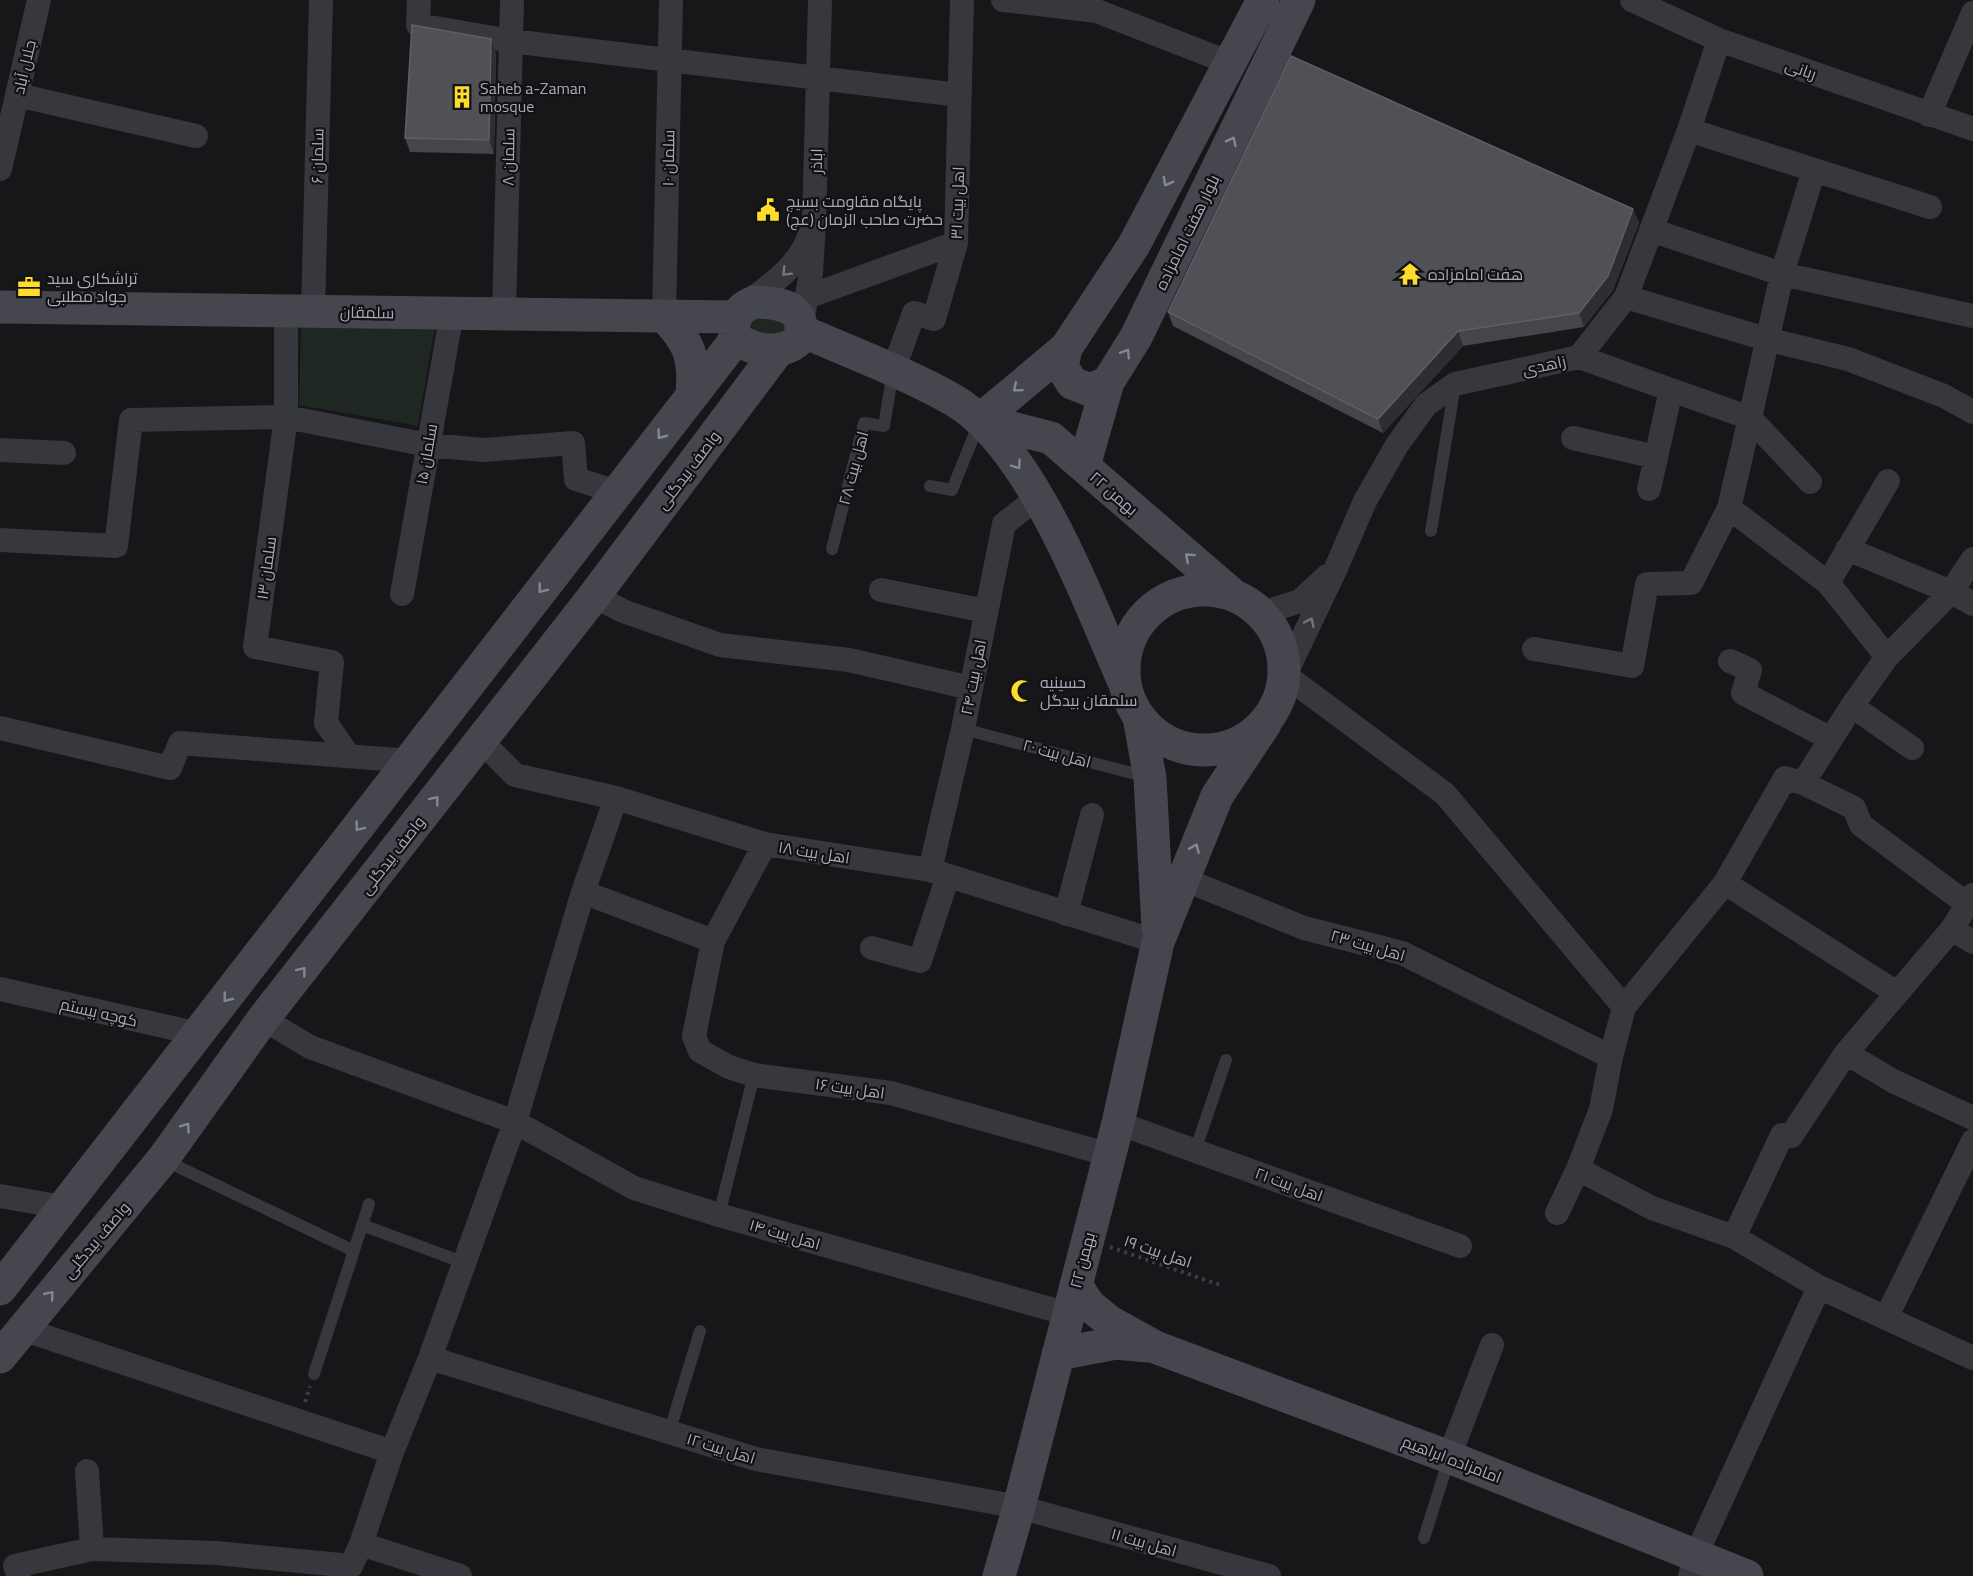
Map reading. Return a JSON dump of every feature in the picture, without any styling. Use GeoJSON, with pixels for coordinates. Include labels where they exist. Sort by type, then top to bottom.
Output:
{"type":"FeatureCollection","features":[{"type":"Feature","properties":{"kind":"street","name":"جلال آباد"},"geometry":{"type":"LineString","coordinates":[[0,169],[39,0]]}},
{"type":"Feature","properties":{"kind":"street","name":"سلمان ۶"},"geometry":{"type":"LineString","coordinates":[[300,311],[321,0]]}},
{"type":"Feature","properties":{"kind":"street"},"geometry":{"type":"LineString","coordinates":[[419,0],[418,25],[511,41],[959,95]]}},
{"type":"Feature","properties":{"kind":"street","name":"سلمان ۸"},"geometry":{"type":"LineString","coordinates":[[504,314],[512,0]]}},
{"type":"Feature","properties":{"kind":"street","name":"سلمان ۱۰"},"geometry":{"type":"LineString","coordinates":[[664,316],[671,0]]}},
{"type":"Feature","properties":{"kind":"street","name":"اباذر"},"geometry":{"type":"LineString","coordinates":[[797,325],[814,224],[820,0]]}},
{"type":"Feature","properties":{"kind":"street","name":"اهل بیت ۳۱"},"geometry":{"type":"LineString","coordinates":[[893,371],[914,313],[934,319],[956,243],[962,0]]}},
{"type":"Feature","properties":{"kind":"street"},"geometry":{"type":"LineString","coordinates":[[1004,0],[1096,11],[1129,12],[1230,63]]}},
{"type":"Feature","properties":{"kind":"street"},"geometry":{"type":"LineString","coordinates":[[980,420],[1066,348],[1134,245],[1263,0]]}},
{"type":"Feature","properties":{"kind":"street","name":"بلوار هفت امامزاده"},"geometry":{"type":"LineString","coordinates":[[1084,466],[1108,382],[1136,337],[1299,0]]}},
{"type":"Feature","properties":{"kind":"street","name":"ربانی"},"geometry":{"type":"LineString","coordinates":[[1632,0],[1719,40],[1973,129]]}},
{"type":"Feature","properties":{"kind":"street"},"geometry":{"type":"LineString","coordinates":[[1929,115],[1973,13]]}},
{"type":"Feature","properties":{"kind":"street","name":"زاهدی"},"geometry":{"type":"LineString","coordinates":[[1285,675],[1365,501],[1397,445],[1426,405],[1455,384],[1579,357],[1626,297],[1689,130],[1719,40]]}},
{"type":"Feature","properties":{"kind":"street"},"geometry":{"type":"LineString","coordinates":[[17,95],[196,136]]}},
{"type":"Feature","properties":{"kind":"street"},"geometry":{"type":"LineString","coordinates":[[1689,130],[1930,207]]}},
{"type":"Feature","properties":{"kind":"street"},"geometry":{"type":"LineString","coordinates":[[1534,649],[1632,666],[1647,584],[1691,583],[1730,508],[1782,274],[1814,170]]}},
{"type":"Feature","properties":{"kind":"street"},"geometry":{"type":"LineString","coordinates":[[737,321],[789,271],[807,245],[814,224]]}},
{"type":"Feature","properties":{"kind":"street"},"geometry":{"type":"LineString","coordinates":[[1651,230],[1782,274],[1973,316]]}},
{"type":"Feature","properties":{"kind":"street"},"geometry":{"type":"LineString","coordinates":[[737,321],[748,347],[765,351],[797,325],[956,243]]}},
{"type":"Feature","properties":{"kind":"street"},"geometry":{"type":"LineString","coordinates":[[1626,297],[1766,339],[1848,359],[1944,396],[1973,412]]}},
{"type":"Feature","properties":{"kind":"street"},"geometry":{"type":"LineString","coordinates":[[0,1289],[692,395],[737,321],[754,302],[771,302],[784,305],[795,312],[797,325]]}},
{"type":"Feature","properties":{"kind":"street","name":"سلمقان"},"geometry":{"type":"LineString","coordinates":[[0,307],[664,316],[737,321]]}},
{"type":"Feature","properties":{"kind":"street","name":"سلمان ۱۳"},"geometry":{"type":"LineString","coordinates":[[300,311],[255,647],[332,662],[326,723],[349,756]]}},
{"type":"Feature","properties":{"kind":"street","name":"سلمان ۱۵"},"geometry":{"type":"LineString","coordinates":[[402,594],[452,313]]}},
{"type":"Feature","properties":{"kind":"street"},"geometry":{"type":"LineString","coordinates":[[664,316],[682,335],[689,353],[694,374],[692,395]]}},
{"type":"Feature","properties":{"kind":"street","name":"۲۲ بهمن"},"geometry":{"type":"LineString","coordinates":[[797,325],[956,402],[980,420],[1002,443],[1037,498],[1062,544],[1125,684]]}},
{"type":"Feature","properties":{"kind":"street","name":"واصف بیدگلی"},"geometry":{"type":"LineString","coordinates":[[0,1357],[163,1159],[263,1019],[594,596],[797,325]]}},
{"type":"Feature","properties":{"kind":"street"},"geometry":{"type":"LineString","coordinates":[[1066,348],[1062,367],[1072,383],[1090,390],[1108,382]]}},
{"type":"Feature","properties":{"kind":"street"},"geometry":{"type":"LineString","coordinates":[[1579,357],[1750,418],[1810,482]]}},
{"type":"Feature","properties":{"kind":"street"},"geometry":{"type":"LineString","coordinates":[[1649,489],[1671,390]]}},
{"type":"Feature","properties":{"kind":"street"},"geometry":{"type":"LineString","coordinates":[[0,540],[116,546],[131,420],[286,417],[428,445],[484,450],[573,443],[576,479],[617,492]]}},
{"type":"Feature","properties":{"kind":"street","name":"۲۲ بهمن"},"geometry":{"type":"LineString","coordinates":[[980,420],[1051,438],[1233,595]]}},
{"type":"Feature","properties":{"kind":"street"},"geometry":{"type":"LineString","coordinates":[[1573,438],[1656,457]]}},
{"type":"Feature","properties":{"kind":"street"},"geometry":{"type":"LineString","coordinates":[[0,450],[64,453]]}},
{"type":"Feature","properties":{"kind":"street"},"geometry":{"type":"LineString","coordinates":[[1828,583],[1888,481]]}},
{"type":"Feature","properties":{"kind":"street","name":"اهل بیت ۲۴"},"geometry":{"type":"LineString","coordinates":[[872,948],[920,961],[939,873],[963,729],[1004,524],[1037,498]]}},
{"type":"Feature","properties":{"kind":"street"},"geometry":{"type":"LineString","coordinates":[[1730,508],[1828,583],[1887,657]]}},
{"type":"Feature","properties":{"kind":"street"},"geometry":{"type":"LineString","coordinates":[[1847,549],[1951,591],[1973,604]]}},
{"type":"Feature","properties":{"kind":"street"},"geometry":{"type":"LineString","coordinates":[[1803,783],[1852,706],[1887,657],[1951,591],[1973,559]]}},
{"type":"Feature","properties":{"kind":"street","name":"زاهدی"},"geometry":{"type":"LineString","coordinates":[[1262,614],[1300,601],[1336,568]]}},
{"type":"Feature","properties":{"kind":"street"},"geometry":{"type":"LineString","coordinates":[[880,590],[986,611]]}},
{"type":"Feature","properties":{"kind":"street"},"geometry":{"type":"LineString","coordinates":[[1200,590],[1233,595],[1262,614],[1280,642],[1285,675],[1279,701],[1265,724],[1236,745],[1200,751],[1166,741],[1139,717],[1130,701],[1125,684],[1126,650],[1141,620],[1167,599],[1200,590]]}},
{"type":"Feature","properties":{"kind":"street"},"geometry":{"type":"LineString","coordinates":[[594,596],[623,611],[720,645],[849,660],[971,688]]}},
{"type":"Feature","properties":{"kind":"street"},"geometry":{"type":"LineString","coordinates":[[1730,661],[1750,670],[1743,693],[1831,739]]}},
{"type":"Feature","properties":{"kind":"street"},"geometry":{"type":"LineString","coordinates":[[1285,675],[1445,794],[1624,1007]]}},
{"type":"Feature","properties":{"kind":"street"},"geometry":{"type":"LineString","coordinates":[[1852,706],[1912,748]]}},
{"type":"Feature","properties":{"kind":"street","name":"۲۲ بهمن"},"geometry":{"type":"LineString","coordinates":[[1139,717],[1150,778],[1158,942]]}},
{"type":"Feature","properties":{"kind":"street","name":"۲۲ بهمن"},"geometry":{"type":"LineString","coordinates":[[999,1576],[1110,1155],[1158,942],[1217,796],[1265,724]]}},
{"type":"Feature","properties":{"kind":"street"},"geometry":{"type":"LineString","coordinates":[[0,728],[170,768],[180,743],[410,761]]}},
{"type":"Feature","properties":{"kind":"street","name":"اهل بیت ۱۸"},"geometry":{"type":"LineString","coordinates":[[481,741],[515,775],[616,798],[765,844],[939,873],[1158,942]]}},
{"type":"Feature","properties":{"kind":"street"},"geometry":{"type":"LineString","coordinates":[[1557,1213],[1578,1169],[1601,1109],[1624,1007],[1725,883],[1785,778],[1803,783],[1854,808],[1861,825],[1970,899],[1952,929],[1846,1053],[1791,1136],[1782,1135],[1734,1238]]}},
{"type":"Feature","properties":{"kind":"street"},"geometry":{"type":"LineString","coordinates":[[19,1576],[15,1566],[92,1549],[216,1552],[351,1566],[362,1544],[392,1452],[430,1358],[515,1122],[582,892],[616,798]]}},
{"type":"Feature","properties":{"kind":"street"},"geometry":{"type":"LineString","coordinates":[[1066,914],[1092,815]]}},
{"type":"Feature","properties":{"kind":"street","name":"اهل بیت ۱۶"},"geometry":{"type":"LineString","coordinates":[[765,844],[713,941],[694,1036],[700,1051],[729,1067],[754,1075],[891,1093],[1110,1155]]}},
{"type":"Feature","properties":{"kind":"street","name":"اهل بیت ۲۳"},"geometry":{"type":"LineString","coordinates":[[1183,879],[1304,928],[1401,952],[1611,1057]]}},
{"type":"Feature","properties":{"kind":"street"},"geometry":{"type":"LineString","coordinates":[[1725,883],[1897,993]]}},
{"type":"Feature","properties":{"kind":"street"},"geometry":{"type":"LineString","coordinates":[[582,892],[713,941]]}},
{"type":"Feature","properties":{"kind":"street"},"geometry":{"type":"LineString","coordinates":[[302,901],[339,923]]}},
{"type":"Feature","properties":{"kind":"street"},"geometry":{"type":"LineString","coordinates":[[1952,929],[1973,942]]}},
{"type":"Feature","properties":{"kind":"street","name":"کوچه بیستم"},"geometry":{"type":"LineString","coordinates":[[0,989],[199,1034]]}},
{"type":"Feature","properties":{"kind":"street","name":"اهل بیت ۱۴"},"geometry":{"type":"LineString","coordinates":[[263,1019],[310,1047],[515,1122],[634,1188],[719,1215],[1072,1299]]}},
{"type":"Feature","properties":{"kind":"street"},"geometry":{"type":"LineString","coordinates":[[1846,1053],[1893,1081],[1973,1118]]}},
{"type":"Feature","properties":{"kind":"street","name":"اهل بیت ۲۱"},"geometry":{"type":"LineString","coordinates":[[1118,1123],[1460,1246]]}},
{"type":"Feature","properties":{"kind":"street"},"geometry":{"type":"LineString","coordinates":[[1886,1318],[1973,1141]]}},
{"type":"Feature","properties":{"kind":"street"},"geometry":{"type":"LineString","coordinates":[[1578,1169],[1652,1209],[1734,1238],[1819,1287],[1973,1358]]}},
{"type":"Feature","properties":{"kind":"street"},"geometry":{"type":"LineString","coordinates":[[0,1196],[63,1208]]}},
{"type":"Feature","properties":{"kind":"street"},"geometry":{"type":"LineString","coordinates":[[1693,1566],[1819,1287]]}},
{"type":"Feature","properties":{"kind":"street","name":"امامزاده ابراهیم"},"geometry":{"type":"LineString","coordinates":[[1072,1299],[1089,1305],[1155,1347],[1449,1457],[1693,1566],[1747,1576]]}},
{"type":"Feature","properties":{"kind":"street"},"geometry":{"type":"LineString","coordinates":[[22,1329],[392,1452]]}},
{"type":"Feature","properties":{"kind":"street","name":"امامزاده ابراهیم"},"geometry":{"type":"LineString","coordinates":[[1058,1354],[1116,1343],[1155,1347]]}},
{"type":"Feature","properties":{"kind":"street"},"geometry":{"type":"LineString","coordinates":[[1449,1457],[1492,1345]]}},
{"type":"Feature","properties":{"kind":"street","name":"اهل بیت ۱۲"},"geometry":{"type":"LineString","coordinates":[[430,1358],[756,1459],[1019,1507]]}},
{"type":"Feature","properties":{"kind":"street"},"geometry":{"type":"LineString","coordinates":[[87,1471],[92,1549]]}},
{"type":"Feature","properties":{"kind":"street","name":"اهل بیت ۱۱"},"geometry":{"type":"LineString","coordinates":[[1019,1507],[1269,1576]]}},
{"type":"Feature","properties":{"kind":"street"},"geometry":{"type":"LineString","coordinates":[[362,1544],[460,1576]]}},
{"type":"Feature","properties":{"kind":"lane","name":"اهل بیت ۲۸"},"geometry":{"type":"LineString","coordinates":[[832,549],[864,423],[884,426],[893,371]]}},
{"type":"Feature","properties":{"kind":"lane"},"geometry":{"type":"LineString","coordinates":[[1431,531],[1455,384]]}},
{"type":"Feature","properties":{"kind":"lane"},"geometry":{"type":"LineString","coordinates":[[930,486],[952,490],[980,420]]}},
{"type":"Feature","properties":{"kind":"lane","name":"اهل بیت ۲۰"},"geometry":{"type":"LineString","coordinates":[[963,729],[1150,778]]}},
{"type":"Feature","properties":{"kind":"lane"},"geometry":{"type":"LineString","coordinates":[[1196,1150],[1226,1060]]}},
{"type":"Feature","properties":{"kind":"lane"},"geometry":{"type":"LineString","coordinates":[[719,1215],[754,1075]]}},
{"type":"Feature","properties":{"kind":"lane"},"geometry":{"type":"LineString","coordinates":[[163,1159],[354,1251]]}},
{"type":"Feature","properties":{"kind":"lane"},"geometry":{"type":"LineString","coordinates":[[314,1374],[369,1204]]}},
{"type":"Feature","properties":{"kind":"lane"},"geometry":{"type":"LineString","coordinates":[[362,1225],[465,1263]]}},
{"type":"Feature","properties":{"kind":"lane"},"geometry":{"type":"LineString","coordinates":[[669,1433],[700,1331]]}},
{"type":"Feature","properties":{"kind":"lane"},"geometry":{"type":"LineString","coordinates":[[1424,1538],[1449,1457]]}},
{"type":"Feature","properties":{"kind":"path","name":"اهل بیت ۱۹"},"geometry":{"type":"LineString","coordinates":[[1088,1239],[1220,1285]]}},
{"type":"Feature","properties":{"kind":"path"},"geometry":{"type":"LineString","coordinates":[[298,1421],[314,1374]]}},
{"type":"Feature","properties":{"kind":"shaded area"},"geometry":{"type":"Polygon","coordinates":[[[758,311],[791,318],[785,338],[748,336],[742,321],[758,311]]]}},
{"type":"Feature","properties":{"kind":"shaded area"},"geometry":{"type":"Polygon","coordinates":[[[301,324],[435,326],[418,426],[299,405],[301,324]]]}},
{"type":"Feature","properties":{"kind":"building","name":"Saheb a-Zaman mosque"},"geometry":{"type":"Polygon","coordinates":[[[412,25],[491,39],[489,140],[405,138],[412,25]]]}},
{"type":"Feature","properties":{"kind":"building","name":"هفت امامزاده"},"geometry":{"type":"Polygon","coordinates":[[[1291,56],[1633,209],[1608,276],[1579,313],[1458,331],[1378,419],[1168,312],[1291,56]]]}},
{"type":"Feature","properties":{"kind":"place","name":"Saheb a-Zaman mosque"},"geometry":{"type":"Point","coordinates":[462,97]}},
{"type":"Feature","properties":{"kind":"place","name":"پایگاه مقاومت بسیج حضرت صاحب الزمان (عج)"},"geometry":{"type":"Point","coordinates":[768,210]}},
{"type":"Feature","properties":{"kind":"place","name":"هفت امامزاده"},"geometry":{"type":"Point","coordinates":[1410,274]}},
{"type":"Feature","properties":{"kind":"place","name":"تراشکاری سید جواد مطلبی"},"geometry":{"type":"Point","coordinates":[29,287]}},
{"type":"Feature","properties":{"kind":"place","name":"حسینیه سلمقان بیدگل"},"geometry":{"type":"Point","coordinates":[1022,691]}}]}
